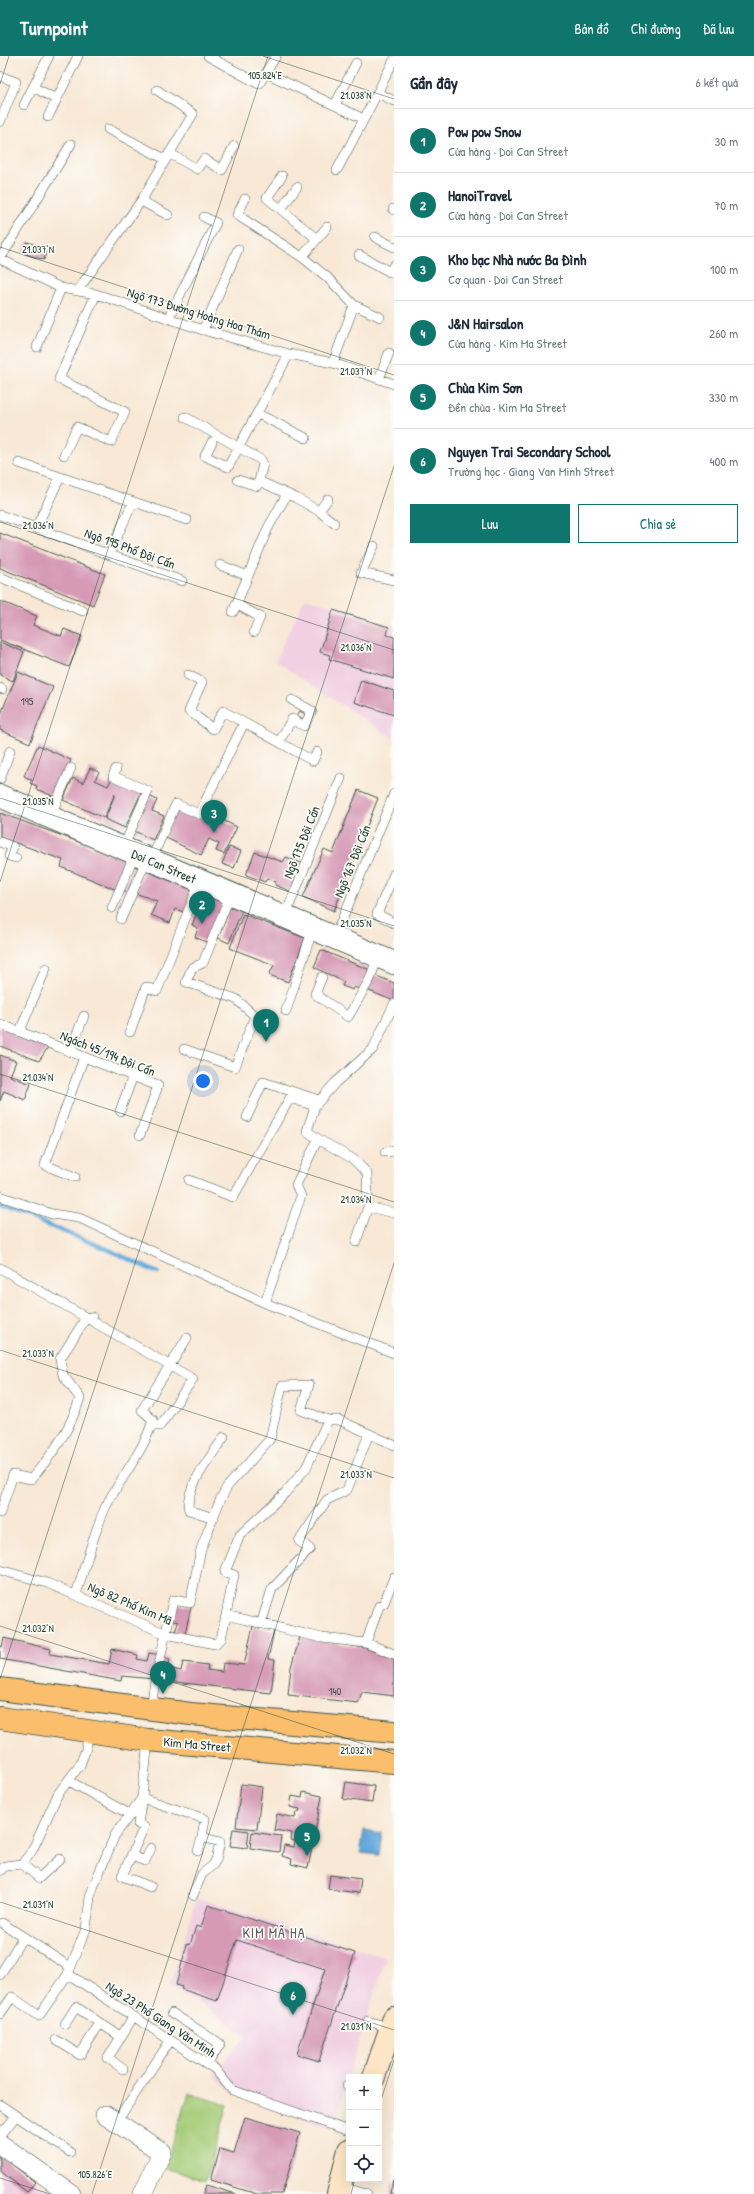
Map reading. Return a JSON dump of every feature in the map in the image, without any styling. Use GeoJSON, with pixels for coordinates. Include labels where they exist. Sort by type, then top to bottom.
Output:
{"type":"FeatureCollection","features":[{"type":"Feature","properties":{"kind":"main road"},"geometry":{"type":"LineString","coordinates":[[0,1689],[151,1710],[394,1732]]}},
{"type":"Feature","properties":{"kind":"main road"},"geometry":{"type":"LineString","coordinates":[[148,1740],[151,1710]]}},
{"type":"Feature","properties":{"kind":"main road","name":"Kim Ma Street"},"geometry":{"type":"LineString","coordinates":[[0,1718],[148,1740],[394,1762]]}},
{"type":"Feature","properties":{"kind":"main road"},"geometry":{"type":"LineString","coordinates":[[375,2074],[391,2034]]}},
{"type":"Feature","properties":{"kind":"main road"},"geometry":{"type":"LineString","coordinates":[[339,2190],[346,2162]]}},
{"type":"Feature","properties":{"kind":"street","name":"Doi Can Street"},"geometry":{"type":"LineString","coordinates":[[0,796],[335,937],[386,960]]}},
{"type":"Feature","properties":{"kind":"street"},"geometry":{"type":"LineString","coordinates":[[114,2114],[162,2152],[143,2194]]}},
{"type":"Feature","properties":{"kind":"street"},"geometry":{"type":"LineString","coordinates":[[0,2144],[71,2194]]}},
{"type":"Feature","properties":{"kind":"lane"},"geometry":{"type":"LineString","coordinates":[[24,106],[50,56]]}},
{"type":"Feature","properties":{"kind":"lane"},"geometry":{"type":"LineString","coordinates":[[48,117],[78,56]]}},
{"type":"Feature","properties":{"kind":"lane"},"geometry":{"type":"LineString","coordinates":[[208,56],[259,84],[276,56]]}},
{"type":"Feature","properties":{"kind":"lane"},"geometry":{"type":"LineString","coordinates":[[337,170],[394,60]]}},
{"type":"Feature","properties":{"kind":"lane"},"geometry":{"type":"LineString","coordinates":[[335,105],[356,63]]}},
{"type":"Feature","properties":{"kind":"lane"},"geometry":{"type":"LineString","coordinates":[[266,73],[364,119]]}},
{"type":"Feature","properties":{"kind":"lane"},"geometry":{"type":"LineString","coordinates":[[0,76],[16,82],[0,122]]}},
{"type":"Feature","properties":{"kind":"lane"},"geometry":{"type":"LineString","coordinates":[[34,88],[56,99]]}},
{"type":"Feature","properties":{"kind":"lane"},"geometry":{"type":"LineString","coordinates":[[78,290],[141,201],[193,114],[157,90]]}},
{"type":"Feature","properties":{"kind":"lane"},"geometry":{"type":"LineString","coordinates":[[378,93],[394,101]]}},
{"type":"Feature","properties":{"kind":"lane"},"geometry":{"type":"LineString","coordinates":[[108,129],[197,169],[204,159],[222,170],[234,146]]}},
{"type":"Feature","properties":{"kind":"lane"},"geometry":{"type":"LineString","coordinates":[[0,259],[71,144]]}},
{"type":"Feature","properties":{"kind":"lane"},"geometry":{"type":"LineString","coordinates":[[282,176],[267,198],[317,239]]}},
{"type":"Feature","properties":{"kind":"lane"},"geometry":{"type":"LineString","coordinates":[[281,209],[297,187]]}},
{"type":"Feature","properties":{"kind":"lane"},"geometry":{"type":"LineString","coordinates":[[245,198],[237,215],[302,258],[327,277],[354,305],[380,317]]}},
{"type":"Feature","properties":{"kind":"lane"},"geometry":{"type":"LineString","coordinates":[[141,201],[168,215]]}},
{"type":"Feature","properties":{"kind":"lane"},"geometry":{"type":"LineString","coordinates":[[168,317],[216,223],[204,216]]}},
{"type":"Feature","properties":{"kind":"lane"},"geometry":{"type":"LineString","coordinates":[[302,258],[327,227]]}},
{"type":"Feature","properties":{"kind":"lane"},"geometry":{"type":"LineString","coordinates":[[376,237],[394,247]]}},
{"type":"Feature","properties":{"kind":"lane"},"geometry":{"type":"LineString","coordinates":[[203,330],[238,249]]}},
{"type":"Feature","properties":{"kind":"lane"},"geometry":{"type":"LineString","coordinates":[[359,255],[390,272],[394,265]]}},
{"type":"Feature","properties":{"kind":"lane","name":"Ngõ 173 Đường Hoàng Hoa Thám"},"geometry":{"type":"LineString","coordinates":[[0,259],[61,288],[96,294],[203,330],[289,354],[333,363],[394,384]]}},
{"type":"Feature","properties":{"kind":"lane"},"geometry":{"type":"LineString","coordinates":[[37,347],[61,288]]}},
{"type":"Feature","properties":{"kind":"lane"},"geometry":{"type":"LineString","coordinates":[[64,455],[77,427],[111,442],[125,412],[59,379],[96,294]]}},
{"type":"Feature","properties":{"kind":"lane"},"geometry":{"type":"LineString","coordinates":[[333,363],[354,305]]}},
{"type":"Feature","properties":{"kind":"lane"},"geometry":{"type":"LineString","coordinates":[[379,379],[388,353]]}},
{"type":"Feature","properties":{"kind":"lane"},"geometry":{"type":"LineString","coordinates":[[212,442],[203,460],[228,467],[240,448],[289,354]]}},
{"type":"Feature","properties":{"kind":"lane"},"geometry":{"type":"LineString","coordinates":[[258,414],[306,438]]}},
{"type":"Feature","properties":{"kind":"lane"},"geometry":{"type":"LineString","coordinates":[[185,417],[261,460],[263,464],[257,486],[238,480]]}},
{"type":"Feature","properties":{"kind":"lane"},"geometry":{"type":"LineString","coordinates":[[19,463],[186,520]]}},
{"type":"Feature","properties":{"kind":"lane"},"geometry":{"type":"LineString","coordinates":[[36,528],[60,477]]}},
{"type":"Feature","properties":{"kind":"lane"},"geometry":{"type":"LineString","coordinates":[[259,481],[319,511],[334,523]]}},
{"type":"Feature","properties":{"kind":"lane"},"geometry":{"type":"LineString","coordinates":[[254,632],[260,617],[235,608],[268,528],[287,494]]}},
{"type":"Feature","properties":{"kind":"lane"},"geometry":{"type":"LineString","coordinates":[[319,511],[328,499]]}},
{"type":"Feature","properties":{"kind":"lane"},"geometry":{"type":"LineString","coordinates":[[109,554],[133,502]]}},
{"type":"Feature","properties":{"kind":"lane","name":"Ngõ 195 Phố Đội Cấn"},"geometry":{"type":"LineString","coordinates":[[0,515],[182,581]]}},
{"type":"Feature","properties":{"kind":"lane"},"geometry":{"type":"LineString","coordinates":[[374,546],[361,573],[394,580]]}},
{"type":"Feature","properties":{"kind":"lane"},"geometry":{"type":"LineString","coordinates":[[220,565],[248,576]]}},
{"type":"Feature","properties":{"kind":"lane"},"geometry":{"type":"LineString","coordinates":[[0,577],[83,611]]}},
{"type":"Feature","properties":{"kind":"lane"},"geometry":{"type":"LineString","coordinates":[[188,675],[202,682],[189,711],[213,729],[223,711],[313,761],[317,752]]}},
{"type":"Feature","properties":{"kind":"lane"},"geometry":{"type":"LineString","coordinates":[[280,742],[292,719],[304,726],[312,711],[292,700]]}},
{"type":"Feature","properties":{"kind":"lane"},"geometry":{"type":"LineString","coordinates":[[112,908],[139,855],[176,804],[199,814],[244,723]]}},
{"type":"Feature","properties":{"kind":"lane"},"geometry":{"type":"LineString","coordinates":[[0,779],[10,751]]}},
{"type":"Feature","properties":{"kind":"lane"},"geometry":{"type":"LineString","coordinates":[[50,817],[71,768]]}},
{"type":"Feature","properties":{"kind":"lane"},"geometry":{"type":"LineString","coordinates":[[116,769],[113,776],[148,791],[139,855],[121,919]]}},
{"type":"Feature","properties":{"kind":"lane","name":"Ngõ 175 Đội Cấn"},"geometry":{"type":"LineString","coordinates":[[284,916],[342,778]]}},
{"type":"Feature","properties":{"kind":"lane","name":"Ngõ 167 Đội Cấn"},"geometry":{"type":"LineString","coordinates":[[335,937],[394,794]]}},
{"type":"Feature","properties":{"kind":"lane"},"geometry":{"type":"LineString","coordinates":[[0,842],[13,847],[9,856],[16,858]]}},
{"type":"Feature","properties":{"kind":"lane"},"geometry":{"type":"LineString","coordinates":[[394,874],[377,914],[394,923]]}},
{"type":"Feature","properties":{"kind":"lane"},"geometry":{"type":"LineString","coordinates":[[130,1032],[146,987],[157,991],[200,881]]}},
{"type":"Feature","properties":{"kind":"lane"},"geometry":{"type":"LineString","coordinates":[[184,1049],[235,1066],[255,1016],[236,999],[186,982],[192,968],[203,963],[231,893]]}},
{"type":"Feature","properties":{"kind":"lane"},"geometry":{"type":"LineString","coordinates":[[286,1011],[313,928]]}},
{"type":"Feature","properties":{"kind":"lane"},"geometry":{"type":"LineString","coordinates":[[322,977],[315,994],[348,1017],[370,979],[386,960]]}},
{"type":"Feature","properties":{"kind":"lane"},"geometry":{"type":"LineString","coordinates":[[20,1031],[46,968]]}},
{"type":"Feature","properties":{"kind":"lane"},"geometry":{"type":"LineString","coordinates":[[356,1242],[368,1207],[367,1173],[353,1159],[307,1131],[317,1103],[373,1049],[394,1004]]}},
{"type":"Feature","properties":{"kind":"lane"},"geometry":{"type":"LineString","coordinates":[[70,1052],[84,1016]]}},
{"type":"Feature","properties":{"kind":"lane","name":"Ngách 45/194 Đội Cấn"},"geometry":{"type":"LineString","coordinates":[[0,1024],[158,1086],[140,1135]]}},
{"type":"Feature","properties":{"kind":"lane"},"geometry":{"type":"LineString","coordinates":[[75,1177],[45,1165],[84,1057]]}},
{"type":"Feature","properties":{"kind":"lane"},"geometry":{"type":"LineString","coordinates":[[120,1111],[133,1076]]}},
{"type":"Feature","properties":{"kind":"lane"},"geometry":{"type":"LineString","coordinates":[[248,1117],[263,1082],[317,1103]]}},
{"type":"Feature","properties":{"kind":"lane"},"geometry":{"type":"LineString","coordinates":[[189,1180],[233,1196],[290,1098],[317,1103]]}},
{"type":"Feature","properties":{"kind":"lane"},"geometry":{"type":"LineString","coordinates":[[266,1303],[301,1196],[296,1185],[318,1139]]}},
{"type":"Feature","properties":{"kind":"lane"},"geometry":{"type":"LineString","coordinates":[[0,1196],[52,1214],[79,1218],[95,1224],[266,1303],[394,1353]]}},
{"type":"Feature","properties":{"kind":"lane"},"geometry":{"type":"LineString","coordinates":[[368,1207],[394,1213]]}},
{"type":"Feature","properties":{"kind":"lane"},"geometry":{"type":"LineString","coordinates":[[0,1268],[193,1379],[160,1426],[151,1426]]}},
{"type":"Feature","properties":{"kind":"lane"},"geometry":{"type":"LineString","coordinates":[[0,1512],[13,1476],[31,1479],[48,1460],[72,1422],[80,1398],[63,1375],[60,1359],[86,1318],[96,1316]]}},
{"type":"Feature","properties":{"kind":"lane"},"geometry":{"type":"LineString","coordinates":[[76,1594],[106,1508],[124,1474],[148,1437],[153,1420],[142,1410],[187,1338]]}},
{"type":"Feature","properties":{"kind":"lane"},"geometry":{"type":"LineString","coordinates":[[151,1710],[154,1687],[173,1600],[190,1602],[201,1549],[214,1518],[228,1487],[270,1439],[282,1386],[309,1385],[301,1410],[328,1420],[339,1420],[394,1445]]}},
{"type":"Feature","properties":{"kind":"lane"},"geometry":{"type":"LineString","coordinates":[[328,1420],[306,1468],[285,1493],[240,1536],[226,1572],[234,1575],[226,1615],[322,1638],[366,1643],[394,1654]]}},
{"type":"Feature","properties":{"kind":"lane"},"geometry":{"type":"LineString","coordinates":[[261,1624],[272,1589],[310,1549],[299,1541],[327,1500],[347,1490],[369,1434]]}},
{"type":"Feature","properties":{"kind":"lane"},"geometry":{"type":"LineString","coordinates":[[214,1518],[189,1510],[187,1503],[191,1488],[224,1437]]}},
{"type":"Feature","properties":{"kind":"lane","name":"Ngõ 82 Phố Kim Mã"},"geometry":{"type":"LineString","coordinates":[[0,1570],[46,1582],[166,1634],[215,1644],[220,1639],[226,1615]]}},
{"type":"Feature","properties":{"kind":"lane"},"geometry":{"type":"LineString","coordinates":[[366,1643],[379,1606],[384,1603],[394,1578]]}},
{"type":"Feature","properties":{"kind":"lane"},"geometry":{"type":"LineString","coordinates":[[0,1871],[5,1866],[22,1864],[32,1851],[58,1794],[69,1781],[82,1760],[89,1731]]}},
{"type":"Feature","properties":{"kind":"lane"},"geometry":{"type":"LineString","coordinates":[[148,1740],[138,1824],[144,1827],[122,1876],[151,1887]]}},
{"type":"Feature","properties":{"kind":"lane"},"geometry":{"type":"LineString","coordinates":[[69,1781],[131,1815]]}},
{"type":"Feature","properties":{"kind":"lane"},"geometry":{"type":"LineString","coordinates":[[0,2014],[12,1997],[40,2016],[69,1971],[86,1929],[90,1897],[103,1860],[115,1835],[142,1798]]}},
{"type":"Feature","properties":{"kind":"lane"},"geometry":{"type":"LineString","coordinates":[[142,1798],[205,1819],[198,1851]]}},
{"type":"Feature","properties":{"kind":"lane"},"geometry":{"type":"LineString","coordinates":[[193,1895],[202,1874],[213,1865],[216,1860],[220,1842],[202,1837]]}},
{"type":"Feature","properties":{"kind":"lane"},"geometry":{"type":"LineString","coordinates":[[132,1856],[145,1861],[151,1848]]}},
{"type":"Feature","properties":{"kind":"lane"},"geometry":{"type":"LineString","coordinates":[[22,1864],[39,1878],[60,1858]]}},
{"type":"Feature","properties":{"kind":"lane","name":"Ngõ 23 Phố Giang Văn Minh"},"geometry":{"type":"LineString","coordinates":[[2,1923],[133,2017],[215,2069],[232,2090],[346,2130]]}},
{"type":"Feature","properties":{"kind":"lane"},"geometry":{"type":"LineString","coordinates":[[0,1975],[23,1937]]}},
{"type":"Feature","properties":{"kind":"lane"},"geometry":{"type":"LineString","coordinates":[[65,2024],[76,2007],[121,2037]]}},
{"type":"Feature","properties":{"kind":"lane"},"geometry":{"type":"LineString","coordinates":[[172,2013],[220,2044],[208,2065]]}},
{"type":"Feature","properties":{"kind":"lane"},"geometry":{"type":"LineString","coordinates":[[123,2069],[108,2058],[133,2017]]}},
{"type":"Feature","properties":{"kind":"lane"},"geometry":{"type":"LineString","coordinates":[[368,2021],[391,2034]]}},
{"type":"Feature","properties":{"kind":"lane"},"geometry":{"type":"LineString","coordinates":[[56,2040],[80,2055],[100,2023]]}},
{"type":"Feature","properties":{"kind":"lane"},"geometry":{"type":"LineString","coordinates":[[114,2114],[170,2041]]}},
{"type":"Feature","properties":{"kind":"lane"},"geometry":{"type":"LineString","coordinates":[[0,2105],[70,2152]]}},
{"type":"Feature","properties":{"kind":"lane"},"geometry":{"type":"LineString","coordinates":[[0,2136],[16,2116]]}},
{"type":"Feature","properties":{"kind":"lane"},"geometry":{"type":"LineString","coordinates":[[339,2190],[366,2194]]}},
{"type":"Feature","properties":{"kind":"shaded area"},"geometry":{"type":"Polygon","coordinates":[[[305,598],[394,626],[394,739],[275,661],[305,598]]]}},
{"type":"Feature","properties":{"kind":"shaded area"},"geometry":{"type":"Polygon","coordinates":[[[197,1898],[386,1958],[349,2074],[346,2074],[346,2084],[332,2128],[231,2093],[213,2073],[246,2037],[208,2008],[169,1988],[197,1898]]]}},
{"type":"Feature","properties":{"kind":"shaded area"},"geometry":{"type":"Polygon","coordinates":[[[0,2171],[27,2192],[35,2182],[52,2194],[0,2194],[0,2171]]]}},
{"type":"Feature","properties":{"kind":"green space"},"geometry":{"type":"Polygon","coordinates":[[[189,2093],[228,2105],[205,2181],[165,2168],[189,2093]]]}},
{"type":"Feature","properties":{"kind":"water"},"geometry":{"type":"Polygon","coordinates":[[[364,1830],[382,1833],[379,1855],[360,1853],[364,1830]]]}},
{"type":"Feature","properties":{"kind":"building"},"geometry":{"type":"Polygon","coordinates":[[[27,242],[47,248],[44,260],[23,253],[27,242]]]}},
{"type":"Feature","properties":{"kind":"building"},"geometry":{"type":"Polygon","coordinates":[[[0,533],[105,574],[93,605],[0,568],[0,533]]]}},
{"type":"Feature","properties":{"kind":"building"},"geometry":{"type":"Polygon","coordinates":[[[0,601],[37,616],[33,625],[61,636],[64,629],[82,636],[69,667],[0,640],[0,601]]]}},
{"type":"Feature","properties":{"kind":"building"},"geometry":{"type":"Polygon","coordinates":[[[333,610],[389,627],[387,635],[394,637],[394,679],[329,659],[330,655],[320,652],[333,610]]]}},
{"type":"Feature","properties":{"kind":"building"},"geometry":{"type":"Polygon","coordinates":[[[0,642],[24,652],[13,681],[0,675],[0,642]]]}},
{"type":"Feature","properties":{"kind":"building"},"geometry":{"type":"Polygon","coordinates":[[[18,672],[53,687],[30,743],[0,730],[0,716],[18,672]]]}},
{"type":"Feature","properties":{"kind":"building"},"geometry":{"type":"Polygon","coordinates":[[[361,680],[394,691],[394,715],[354,702],[361,680]]]}},
{"type":"Feature","properties":{"kind":"building"},"geometry":{"type":"Polygon","coordinates":[[[300,711],[305,714],[303,719],[297,715],[300,711]]]}},
{"type":"Feature","properties":{"kind":"building"},"geometry":{"type":"Polygon","coordinates":[[[38,745],[71,760],[55,797],[36,789],[37,786],[30,783],[32,780],[24,776],[38,745]]]}},
{"type":"Feature","properties":{"kind":"building"},"geometry":{"type":"Polygon","coordinates":[[[90,768],[99,772],[95,780],[108,786],[112,778],[142,791],[125,828],[105,819],[115,794],[104,818],[63,800],[73,778],[83,783],[90,768]]]}},
{"type":"Feature","properties":{"kind":"building"},"geometry":{"type":"Polygon","coordinates":[[[358,790],[378,798],[334,911],[303,897],[324,849],[333,853],[358,790]]]}},
{"type":"Feature","properties":{"kind":"building"},"geometry":{"type":"Polygon","coordinates":[[[149,796],[157,800],[152,811],[164,816],[153,840],[134,831],[149,796]]]}},
{"type":"Feature","properties":{"kind":"building"},"geometry":{"type":"Polygon","coordinates":[[[177,808],[201,818],[204,811],[237,827],[224,854],[216,851],[219,844],[209,839],[201,855],[164,837],[177,808]]]}},
{"type":"Feature","properties":{"kind":"building"},"geometry":{"type":"Polygon","coordinates":[[[0,813],[128,860],[117,890],[61,867],[63,860],[0,837],[0,813]]]}},
{"type":"Feature","properties":{"kind":"building"},"geometry":{"type":"Polygon","coordinates":[[[229,847],[241,851],[234,868],[222,864],[229,847]]]}},
{"type":"Feature","properties":{"kind":"building"},"geometry":{"type":"Polygon","coordinates":[[[255,852],[283,862],[286,857],[304,864],[292,892],[275,885],[276,882],[267,878],[265,882],[246,875],[255,852]]]}},
{"type":"Feature","properties":{"kind":"building"},"geometry":{"type":"Polygon","coordinates":[[[133,866],[140,868],[130,893],[123,890],[133,866]]]}},
{"type":"Feature","properties":{"kind":"building"},"geometry":{"type":"Polygon","coordinates":[[[144,870],[195,891],[186,913],[175,909],[170,923],[151,915],[157,901],[135,893],[144,870]]]}},
{"type":"Feature","properties":{"kind":"building"},"geometry":{"type":"Polygon","coordinates":[[[204,894],[224,902],[208,943],[195,937],[198,928],[192,925],[204,894]]]}},
{"type":"Feature","properties":{"kind":"building"},"geometry":{"type":"Polygon","coordinates":[[[231,906],[242,910],[229,943],[218,938],[231,906]]]}},
{"type":"Feature","properties":{"kind":"building"},"geometry":{"type":"Polygon","coordinates":[[[243,914],[305,938],[288,982],[269,975],[274,965],[230,948],[243,914]]]}},
{"type":"Feature","properties":{"kind":"building"},"geometry":{"type":"Polygon","coordinates":[[[321,950],[370,970],[360,990],[354,987],[353,990],[342,986],[344,982],[314,967],[321,950]]]}},
{"type":"Feature","properties":{"kind":"building"},"geometry":{"type":"Polygon","coordinates":[[[374,975],[394,983],[394,1001],[367,990],[374,975]]]}},
{"type":"Feature","properties":{"kind":"building"},"geometry":{"type":"Polygon","coordinates":[[[0,1027],[49,1046],[39,1061],[0,1046],[0,1027]]]}},
{"type":"Feature","properties":{"kind":"building"},"geometry":{"type":"Polygon","coordinates":[[[0,1055],[16,1061],[10,1076],[31,1084],[25,1100],[4,1091],[0,1101],[0,1055]]]}},
{"type":"Feature","properties":{"kind":"building"},"geometry":{"type":"Polygon","coordinates":[[[174,1603],[191,1607],[185,1634],[175,1632],[178,1622],[170,1620],[174,1603]]]}},
{"type":"Feature","properties":{"kind":"building"},"geometry":{"type":"Polygon","coordinates":[[[253,1626],[274,1631],[268,1659],[275,1660],[271,1693],[157,1680],[162,1657],[170,1659],[168,1668],[181,1671],[183,1662],[208,1665],[207,1670],[222,1672],[223,1663],[244,1665],[253,1626]]]}},
{"type":"Feature","properties":{"kind":"building"},"geometry":{"type":"Polygon","coordinates":[[[300,1637],[365,1648],[394,1659],[394,1696],[362,1692],[358,1703],[288,1695],[291,1667],[300,1637]]]}},
{"type":"Feature","properties":{"kind":"building"},"geometry":{"type":"Polygon","coordinates":[[[4,1638],[51,1649],[50,1654],[109,1664],[112,1649],[138,1655],[137,1659],[147,1661],[149,1653],[160,1655],[154,1679],[122,1676],[121,1681],[0,1659],[0,1646],[2,1647],[4,1638]]]}},
{"type":"Feature","properties":{"kind":"building"},"geometry":{"type":"Polygon","coordinates":[[[346,1782],[374,1786],[372,1803],[343,1799],[346,1782]]]}},
{"type":"Feature","properties":{"kind":"building"},"geometry":{"type":"Polygon","coordinates":[[[241,1784],[262,1787],[257,1829],[236,1827],[241,1784]]]}},
{"type":"Feature","properties":{"kind":"building"},"geometry":{"type":"Polygon","coordinates":[[[303,1792],[322,1796],[308,1868],[291,1864],[292,1859],[282,1856],[284,1845],[294,1847],[295,1841],[291,1840],[292,1833],[274,1830],[277,1814],[295,1818],[296,1812],[299,1812],[300,1809],[290,1807],[292,1796],[302,1798],[303,1792]]]}},
{"type":"Feature","properties":{"kind":"building"},"geometry":{"type":"Polygon","coordinates":[[[233,1829],[249,1831],[247,1848],[230,1846],[233,1829]]]}},
{"type":"Feature","properties":{"kind":"building"},"geometry":{"type":"Polygon","coordinates":[[[252,1832],[281,1836],[279,1852],[250,1848],[252,1832]]]}},
{"type":"Feature","properties":{"kind":"building"},"geometry":{"type":"Polygon","coordinates":[[[330,1875],[361,1879],[359,1893],[328,1889],[330,1875]]]}},
{"type":"Feature","properties":{"kind":"building"},"geometry":{"type":"Polygon","coordinates":[[[208,1905],[355,1953],[319,2061],[297,2054],[325,1969],[237,1940],[217,2001],[181,1989],[182,1987],[176,1985],[187,1944],[190,1945],[196,1926],[201,1928],[208,1905]]]}},
{"type":"Feature","properties":{"kind":"building"},"geometry":{"type":"Polygon","coordinates":[[[245,2117],[300,2133],[282,2194],[257,2194],[211,2180],[220,2149],[234,2153],[245,2117]]]}},
{"type":"Feature","properties":{"kind":"building"},"geometry":{"type":"Polygon","coordinates":[[[0,2155],[35,2182],[27,2192],[0,2171],[0,2155]]]}},
{"type":"Feature","properties":{"kind":"building"},"geometry":{"type":"Polygon","coordinates":[[[393,2179],[394,2194],[390,2194],[393,2179]]]}},
{"type":"Feature","properties":{"kind":"building"},"geometry":{"type":"Polygon","coordinates":[[[206,2185],[236,2194],[203,2194],[206,2185]]]}},
{"type":"Feature","properties":{"kind":"waterway"},"geometry":{"type":"LineString","coordinates":[[0,1206],[107,1249],[158,1273]]}},
{"type":"Feature","properties":{"kind":"place","name":"Kho bạc Nhà nước Ba Đình"},"geometry":{"type":"Point","coordinates":[214,833]}},
{"type":"Feature","properties":{"kind":"place","name":"HanoiTravel"},"geometry":{"type":"Point","coordinates":[202,924]}},
{"type":"Feature","properties":{"kind":"place","name":"Pow pow Snow"},"geometry":{"type":"Point","coordinates":[266,1042]}},
{"type":"Feature","properties":{"kind":"place","name":"J&N Hairsalon"},"geometry":{"type":"Point","coordinates":[163,1694]}},
{"type":"Feature","properties":{"kind":"place","name":"Chùa Kim Sơn"},"geometry":{"type":"Point","coordinates":[307,1856]}},
{"type":"Feature","properties":{"kind":"place","name":"Nguyen Trai Secondary School"},"geometry":{"type":"Point","coordinates":[293,2015]}},
{"type":"Feature","properties":{"kind":"district","name":"KIM MÃ HẠ"},"geometry":{"type":"Point","coordinates":[274,1932]}}]}
